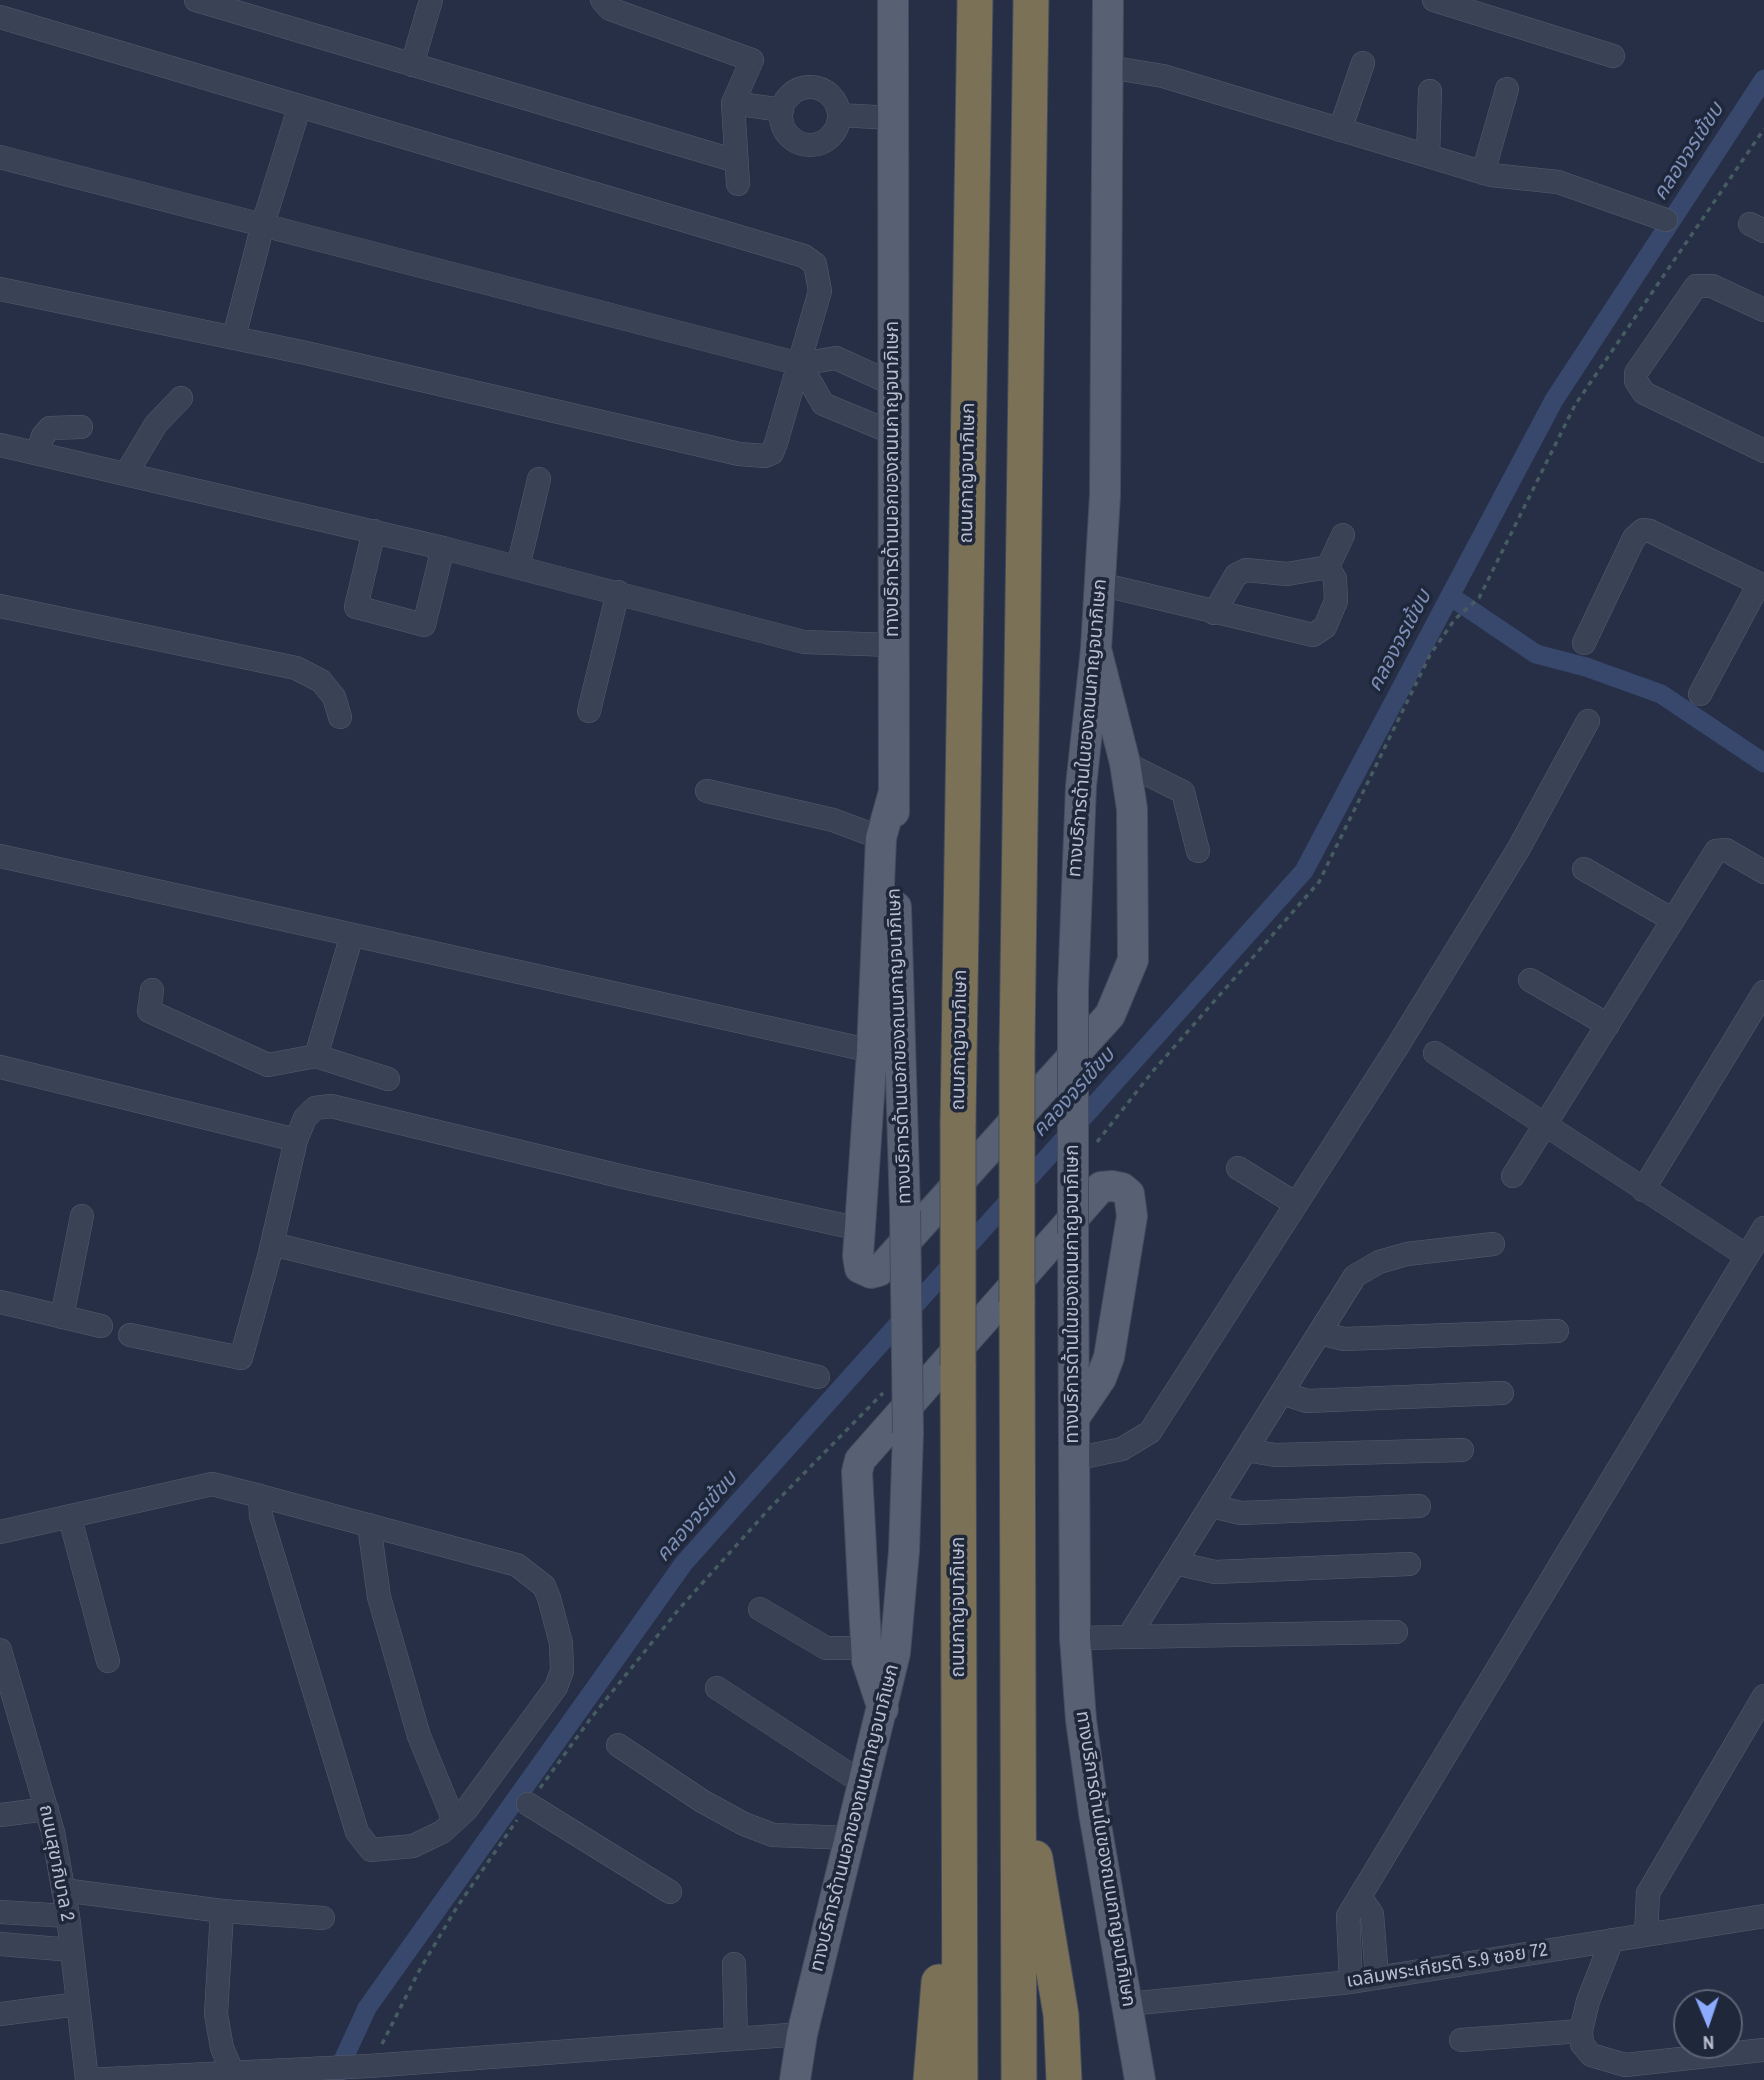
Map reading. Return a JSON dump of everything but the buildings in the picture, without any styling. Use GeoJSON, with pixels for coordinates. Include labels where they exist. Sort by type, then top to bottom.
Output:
{"type":"FeatureCollection","features":[{"type":"Feature","properties":{"kind":"highway","name":"ถนนกาญจนาภิเษก"},"geometry":{"type":"LineString","coordinates":[[960,2080],[958,1123],[975,0]]}},
{"type":"Feature","properties":{"kind":"highway"},"geometry":{"type":"LineString","coordinates":[[1020,2080],[1017,1049],[1031,0]]}},
{"type":"Feature","properties":{"kind":"highway"},"geometry":{"type":"LineString","coordinates":[[1017,1748],[1061,2015],[1064,2080]]}},
{"type":"Feature","properties":{"kind":"highway"},"geometry":{"type":"LineString","coordinates":[[931,2080],[944,1885],[959,1823]]}},
{"type":"Feature","properties":{"kind":"highway"},"geometry":{"type":"LineString","coordinates":[[1061,2015],[1081,2080]]}},
{"type":"Feature","properties":{"kind":"main road","name":"ทางบริการด้านนอกของถนนกาญจนาภิเษก"},"geometry":{"type":"LineString","coordinates":[[795,2080],[802,2034],[895,1653],[904,1550],[908,1433],[905,1211],[893,795],[893,0]]}},
{"type":"Feature","properties":{"kind":"main road","name":"ทางบริการด้านในของถนนกาญจนาภิเษก"},"geometry":{"type":"LineString","coordinates":[[1108,0],[1107,394],[1100,584],[1096,649],[1081,786],[1073,990],[1075,1637],[1093,1800],[1140,2080]]}},
{"type":"Feature","properties":{"kind":"main road"},"geometry":{"type":"LineString","coordinates":[[893,795],[881,838],[872,1052],[860,1230],[860,1268],[871,1273],[879,1271],[1110,1015],[1133,960],[1132,809],[1125,763],[1096,649]]}},
{"type":"Feature","properties":{"kind":"main road"},"geometry":{"type":"LineString","coordinates":[[883,1709],[872,1681],[866,1648],[857,1472],[860,1460],[1101,1187],[1112,1186],[1129,1194],[1132,1216],[1109,1357],[1101,1378],[1074,1418]]}},
{"type":"Feature","properties":{"kind":"street"},"geometry":{"type":"LineString","coordinates":[[196,0],[412,65],[737,173],[733,103],[752,60],[610,9],[602,0]]}},
{"type":"Feature","properties":{"kind":"street"},"geometry":{"type":"LineString","coordinates":[[412,65],[432,0]]}},
{"type":"Feature","properties":{"kind":"street"},"geometry":{"type":"LineString","coordinates":[[1434,0],[1613,57]]}},
{"type":"Feature","properties":{"kind":"street"},"geometry":{"type":"LineString","coordinates":[[0,17],[804,257],[815,264],[820,291],[776,443],[772,453],[765,456],[739,454],[234,337],[0,289]]}},
{"type":"Feature","properties":{"kind":"street"},"geometry":{"type":"LineString","coordinates":[[1340,130],[1363,63]]}},
{"type":"Feature","properties":{"kind":"street"},"geometry":{"type":"LineString","coordinates":[[1108,67],[1163,76],[1483,173],[1558,182],[1666,220]]}},
{"type":"Feature","properties":{"kind":"street"},"geometry":{"type":"LineString","coordinates":[[814,87],[830,94],[839,115],[836,129],[830,136],[813,145],[804,144],[788,134],[783,125],[782,110],[795,91],[814,87]]}},
{"type":"Feature","properties":{"kind":"street"},"geometry":{"type":"LineString","coordinates":[[1483,173],[1507,89]]}},
{"type":"Feature","properties":{"kind":"street"},"geometry":{"type":"LineString","coordinates":[[1428,156],[1430,90]]}},
{"type":"Feature","properties":{"kind":"street"},"geometry":{"type":"LineString","coordinates":[[733,103],[782,110]]}},
{"type":"Feature","properties":{"kind":"street"},"geometry":{"type":"LineString","coordinates":[[234,337],[263,224],[299,108]]}},
{"type":"Feature","properties":{"kind":"street"},"geometry":{"type":"LineString","coordinates":[[839,115],[893,118]]}},
{"type":"Feature","properties":{"kind":"street"},"geometry":{"type":"LineString","coordinates":[[0,157],[800,364],[836,358],[893,384]]}},
{"type":"Feature","properties":{"kind":"street"},"geometry":{"type":"LineString","coordinates":[[1764,310],[1712,286],[1696,286],[1636,373],[1636,381],[1644,393],[1764,451]]}},
{"type":"Feature","properties":{"kind":"street"},"geometry":{"type":"LineString","coordinates":[[800,364],[823,404],[893,433]]}},
{"type":"Feature","properties":{"kind":"street"},"geometry":{"type":"LineString","coordinates":[[126,474],[156,424],[181,398]]}},
{"type":"Feature","properties":{"kind":"street"},"geometry":{"type":"LineString","coordinates":[[37,453],[43,436],[50,428],[81,428]]}},
{"type":"Feature","properties":{"kind":"street"},"geometry":{"type":"LineString","coordinates":[[0,445],[374,531],[804,642],[893,645]]}},
{"type":"Feature","properties":{"kind":"street"},"geometry":{"type":"LineString","coordinates":[[518,567],[539,479]]}},
{"type":"Feature","properties":{"kind":"street"},"geometry":{"type":"LineString","coordinates":[[1584,643],[1634,538],[1643,530],[1650,531],[1762,585],[1700,694]]}},
{"type":"Feature","properties":{"kind":"street"},"geometry":{"type":"LineString","coordinates":[[374,531],[356,607],[424,625],[443,548]]}},
{"type":"Feature","properties":{"kind":"street"},"geometry":{"type":"LineString","coordinates":[[1328,567],[1343,535]]}},
{"type":"Feature","properties":{"kind":"street"},"geometry":{"type":"LineString","coordinates":[[1100,584],[1313,635],[1325,627],[1336,601],[1335,579],[1328,567]]}},
{"type":"Feature","properties":{"kind":"street"},"geometry":{"type":"LineString","coordinates":[[1214,612],[1236,575],[1246,570],[1287,574],[1328,567]]}},
{"type":"Feature","properties":{"kind":"street"},"geometry":{"type":"LineString","coordinates":[[589,711],[618,592]]}},
{"type":"Feature","properties":{"kind":"street"},"geometry":{"type":"LineString","coordinates":[[0,606],[296,668],[321,681],[334,697],[340,717]]}},
{"type":"Feature","properties":{"kind":"street"},"geometry":{"type":"LineString","coordinates":[[1074,1459],[1122,1449],[1150,1432],[1519,848],[1588,721]]}},
{"type":"Feature","properties":{"kind":"street"},"geometry":{"type":"LineString","coordinates":[[1125,763],[1169,783],[1182,792],[1198,851]]}},
{"type":"Feature","properties":{"kind":"street"},"geometry":{"type":"LineString","coordinates":[[708,791],[833,820],[881,838]]}},
{"type":"Feature","properties":{"kind":"street"},"geometry":{"type":"LineString","coordinates":[[1513,1176],[1719,849],[1726,850],[1764,872]]}},
{"type":"Feature","properties":{"kind":"street"},"geometry":{"type":"LineString","coordinates":[[0,856],[872,1052]]}},
{"type":"Feature","properties":{"kind":"street"},"geometry":{"type":"LineString","coordinates":[[1584,869],[1673,920]]}},
{"type":"Feature","properties":{"kind":"street"},"geometry":{"type":"LineString","coordinates":[[316,1056],[352,935]]}},
{"type":"Feature","properties":{"kind":"street"},"geometry":{"type":"LineString","coordinates":[[1530,979],[1608,1025]]}},
{"type":"Feature","properties":{"kind":"street"},"geometry":{"type":"LineString","coordinates":[[152,990],[149,1011],[268,1065],[316,1056],[388,1079]]}},
{"type":"Feature","properties":{"kind":"street"},"geometry":{"type":"LineString","coordinates":[[1643,1190],[1764,992]]}},
{"type":"Feature","properties":{"kind":"street"},"geometry":{"type":"LineString","coordinates":[[1435,1054],[1746,1256]]}},
{"type":"Feature","properties":{"kind":"street"},"geometry":{"type":"LineString","coordinates":[[0,1067],[296,1140]]}},
{"type":"Feature","properties":{"kind":"street"},"geometry":{"type":"LineString","coordinates":[[130,1335],[241,1358],[272,1244],[296,1140],[305,1118],[315,1108],[331,1106],[628,1178],[860,1230]]}},
{"type":"Feature","properties":{"kind":"street"},"geometry":{"type":"LineString","coordinates":[[1238,1168],[1296,1204]]}},
{"type":"Feature","properties":{"kind":"street"},"geometry":{"type":"LineString","coordinates":[[62,1317],[82,1216]]}},
{"type":"Feature","properties":{"kind":"street"},"geometry":{"type":"LineString","coordinates":[[1351,1982],[1348,1916],[1764,1228]]}},
{"type":"Feature","properties":{"kind":"street"},"geometry":{"type":"LineString","coordinates":[[272,1244],[818,1377]]}},
{"type":"Feature","properties":{"kind":"street"},"geometry":{"type":"LineString","coordinates":[[1129,1636],[1355,1276],[1379,1262],[1407,1254],[1493,1244]]}},
{"type":"Feature","properties":{"kind":"street"},"geometry":{"type":"LineString","coordinates":[[0,1302],[101,1326]]}},
{"type":"Feature","properties":{"kind":"street"},"geometry":{"type":"LineString","coordinates":[[1319,1333],[1344,1339],[1557,1331]]}},
{"type":"Feature","properties":{"kind":"street"},"geometry":{"type":"LineString","coordinates":[[1282,1393],[1307,1401],[1503,1393]]}},
{"type":"Feature","properties":{"kind":"street"},"geometry":{"type":"LineString","coordinates":[[1246,1450],[1275,1455],[1462,1450]]}},
{"type":"Feature","properties":{"kind":"street"},"geometry":{"type":"LineString","coordinates":[[0,1532],[212,1484],[260,1496],[517,1565],[544,1586],[561,1643],[562,1671],[556,1687],[466,1810],[442,1832],[413,1846],[371,1850],[357,1832],[261,1516],[260,1496]]}},
{"type":"Feature","properties":{"kind":"street"},"geometry":{"type":"LineString","coordinates":[[1211,1506],[1241,1513],[1419,1507]]}},
{"type":"Feature","properties":{"kind":"street"},"geometry":{"type":"LineString","coordinates":[[70,1518],[108,1661]]}},
{"type":"Feature","properties":{"kind":"street"},"geometry":{"type":"LineString","coordinates":[[369,1525],[379,1597],[418,1737],[454,1821]]}},
{"type":"Feature","properties":{"kind":"street"},"geometry":{"type":"LineString","coordinates":[[1175,1563],[1215,1572],[1409,1564]]}},
{"type":"Feature","properties":{"kind":"street"},"geometry":{"type":"LineString","coordinates":[[760,1609],[826,1648],[866,1648]]}},
{"type":"Feature","properties":{"kind":"street"},"geometry":{"type":"LineString","coordinates":[[1075,1637],[1396,1632]]}},
{"type":"Feature","properties":{"kind":"street","name":"ถนนสุขาภิบาล 2"},"geometry":{"type":"LineString","coordinates":[[0,1650],[47,1809],[68,1916],[87,2080]]}},
{"type":"Feature","properties":{"kind":"street"},"geometry":{"type":"LineString","coordinates":[[717,1688],[864,1784]]}},
{"type":"Feature","properties":{"kind":"street"},"geometry":{"type":"LineString","coordinates":[[1646,1935],[1648,1893],[1764,1696]]}},
{"type":"Feature","properties":{"kind":"street"},"geometry":{"type":"LineString","coordinates":[[618,1745],[702,1801],[744,1824],[772,1835],[851,1838]]}},
{"type":"Feature","properties":{"kind":"street"},"geometry":{"type":"LineString","coordinates":[[528,1804],[670,1892]]}},
{"type":"Feature","properties":{"kind":"street"},"geometry":{"type":"LineString","coordinates":[[0,1815],[47,1809]]}},
{"type":"Feature","properties":{"kind":"street"},"geometry":{"type":"LineString","coordinates":[[63,1889],[222,1911],[323,1918]]}},
{"type":"Feature","properties":{"kind":"street"},"geometry":{"type":"LineString","coordinates":[[1361,1898],[1372,1914],[1377,1978]]}},
{"type":"Feature","properties":{"kind":"street"},"geometry":{"type":"LineString","coordinates":[[222,1911],[216,2014],[222,2048],[233,2074]]}},
{"type":"Feature","properties":{"kind":"street"},"geometry":{"type":"LineString","coordinates":[[0,1912],[68,1916]]}},
{"type":"Feature","properties":{"kind":"street","name":"เฉลิมพระเกียรติ ร.9 ซอย 72"},"geometry":{"type":"LineString","coordinates":[[1128,2004],[1351,1982],[1764,1916]]}},
{"type":"Feature","properties":{"kind":"street"},"geometry":{"type":"LineString","coordinates":[[1612,1940],[1588,2001],[1581,2031],[1583,2044],[1591,2055],[1625,2065],[1764,2050]]}},
{"type":"Feature","properties":{"kind":"street"},"geometry":{"type":"LineString","coordinates":[[0,1944],[72,1950]]}},
{"type":"Feature","properties":{"kind":"street"},"geometry":{"type":"LineString","coordinates":[[734,1964],[736,2039]]}},
{"type":"Feature","properties":{"kind":"street"},"geometry":{"type":"LineString","coordinates":[[0,2014],[78,2004]]}},
{"type":"Feature","properties":{"kind":"street"},"geometry":{"type":"LineString","coordinates":[[1461,2040],[1581,2031]]}},
{"type":"Feature","properties":{"kind":"street"},"geometry":{"type":"LineString","coordinates":[[87,2080],[309,2070],[802,2034]]}},
{"type":"Feature","properties":{"kind":"waterway","name":"คลองจรเข้ขบ"},"geometry":{"type":"LineString","coordinates":[[334,2080],[367,2008],[684,1563],[1304,871],[1554,400],[1764,79]]}},
{"type":"Feature","properties":{"kind":"waterway"},"geometry":{"type":"LineString","coordinates":[[1450,596],[1536,654],[1586,667],[1661,694],[1764,763]]}}]}
